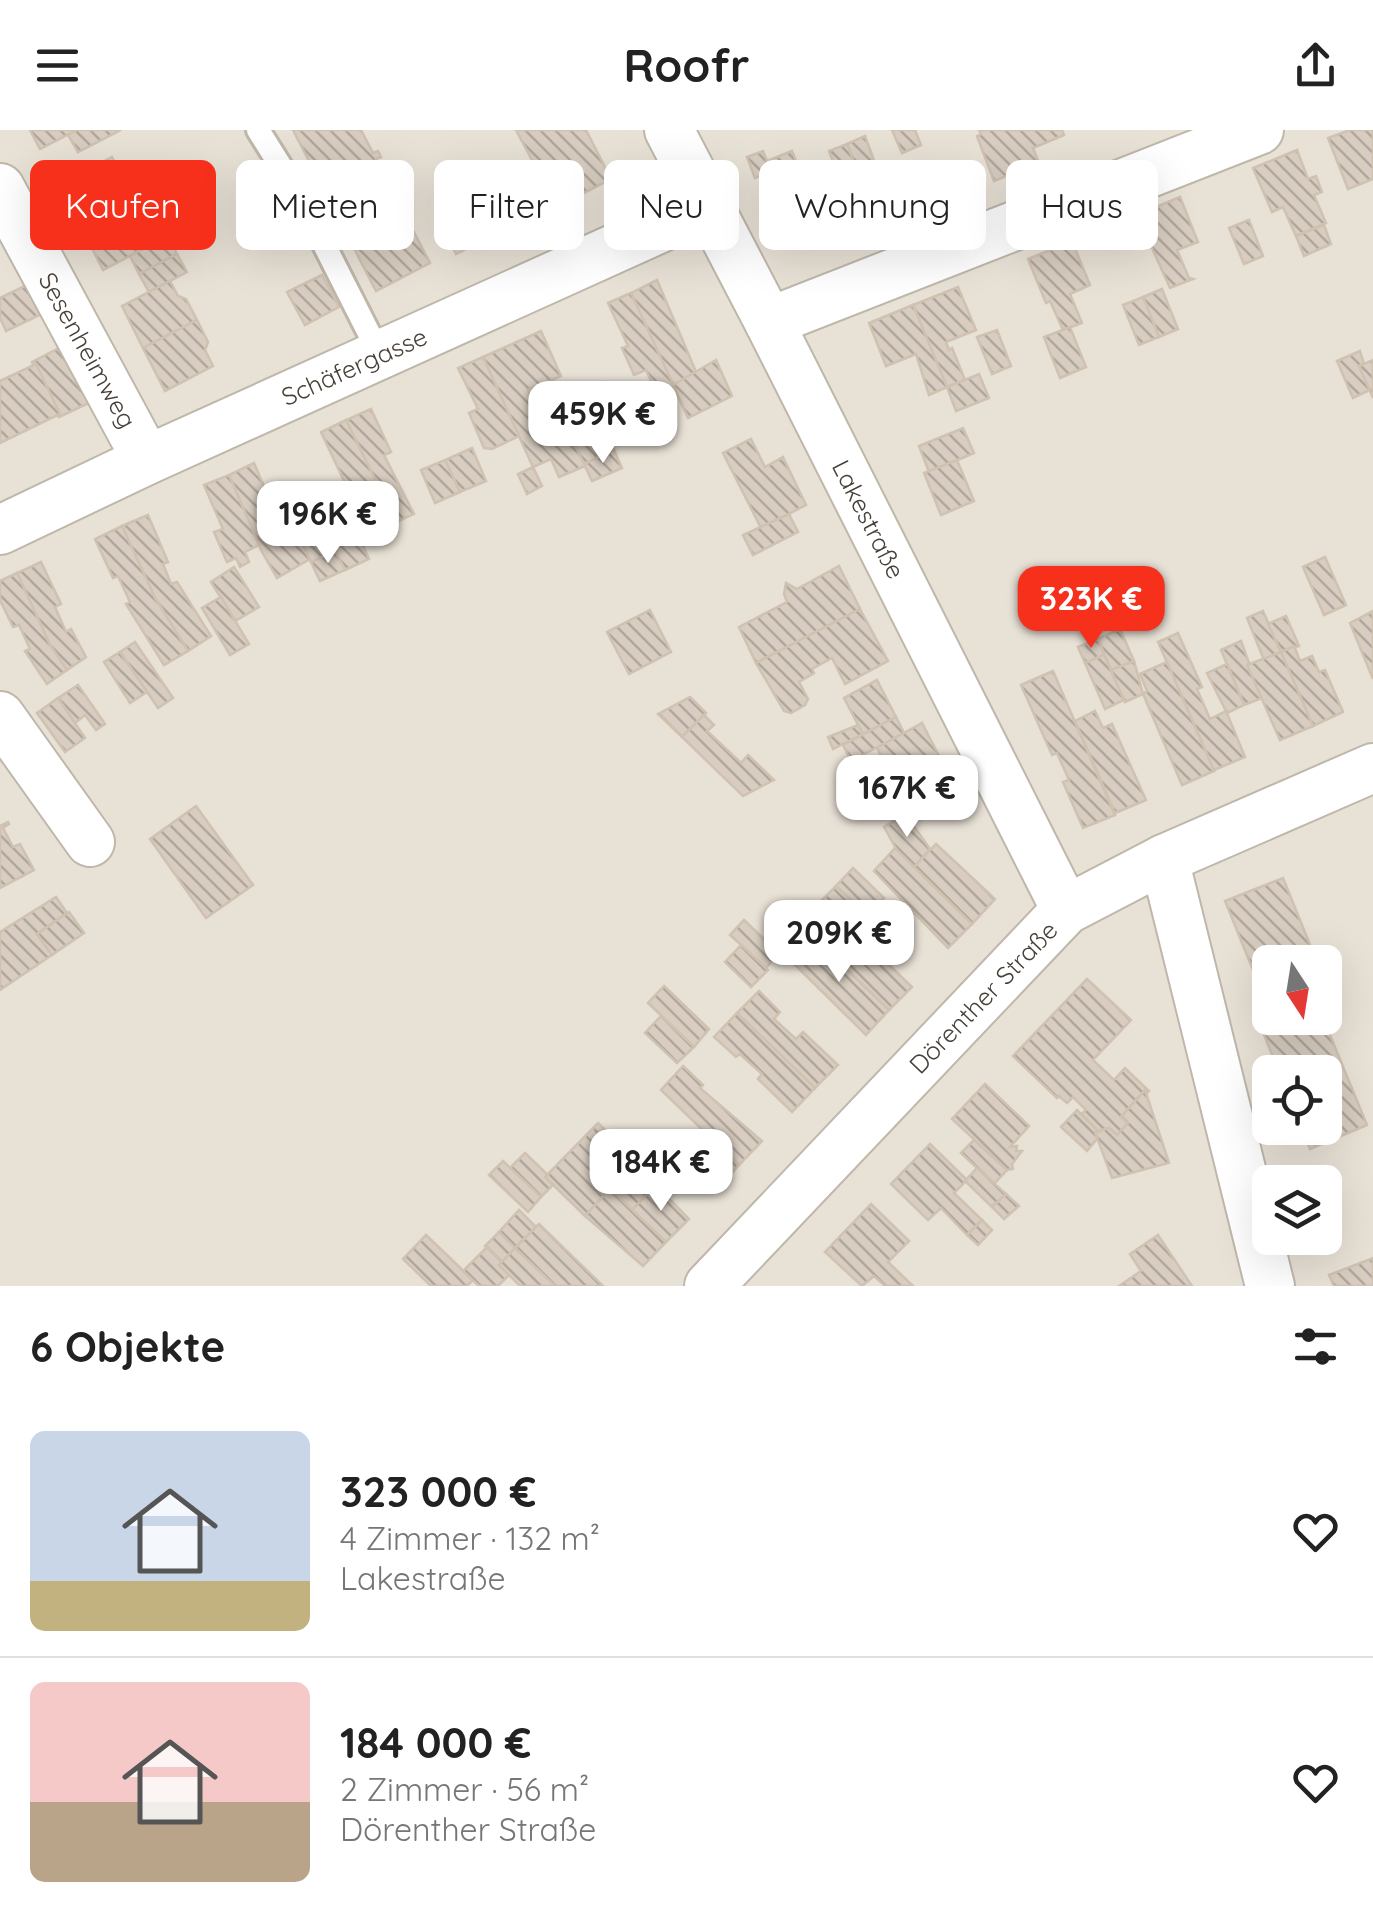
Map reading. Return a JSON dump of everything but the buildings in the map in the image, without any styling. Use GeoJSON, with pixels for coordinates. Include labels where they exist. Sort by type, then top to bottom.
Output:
{"type":"FeatureCollection","features":[{"type":"Feature","properties":{"kind":"street","name":"Lakestraße"},"geometry":{"type":"LineString","coordinates":[[668,130],[684,160]]}},
{"type":"Feature","properties":{"kind":"street"},"geometry":{"type":"LineString","coordinates":[[769,322],[1259,130]]}},
{"type":"Feature","properties":{"kind":"street","name":"Sesenheimweg"},"geometry":{"type":"LineString","coordinates":[[0,188],[148,460]]}},
{"type":"Feature","properties":{"kind":"street","name":"Schäfergasse"},"geometry":{"type":"LineString","coordinates":[[0,530],[611,250]]}},
{"type":"Feature","properties":{"kind":"street","name":"Lakestraße"},"geometry":{"type":"LineString","coordinates":[[732,250],[1066,910]]}},
{"type":"Feature","properties":{"kind":"street"},"geometry":{"type":"LineString","coordinates":[[0,716],[90,842]]}},
{"type":"Feature","properties":{"kind":"street","name":"Dörenther Straße"},"geometry":{"type":"LineString","coordinates":[[709,1286],[1066,910],[1164,858],[1373,768]]}},
{"type":"Feature","properties":{"kind":"street"},"geometry":{"type":"LineString","coordinates":[[1164,858],[1270,1286]]}},
{"type":"Feature","properties":{"kind":"lane"},"geometry":{"type":"LineString","coordinates":[[258,130],[300,198],[380,354]]}},
{"type":"Feature","properties":{"kind":"shaded area"},"geometry":{"type":"Polygon","coordinates":[[[0,130],[1373,130],[1373,1286],[0,1286],[0,130]]]}}]}
